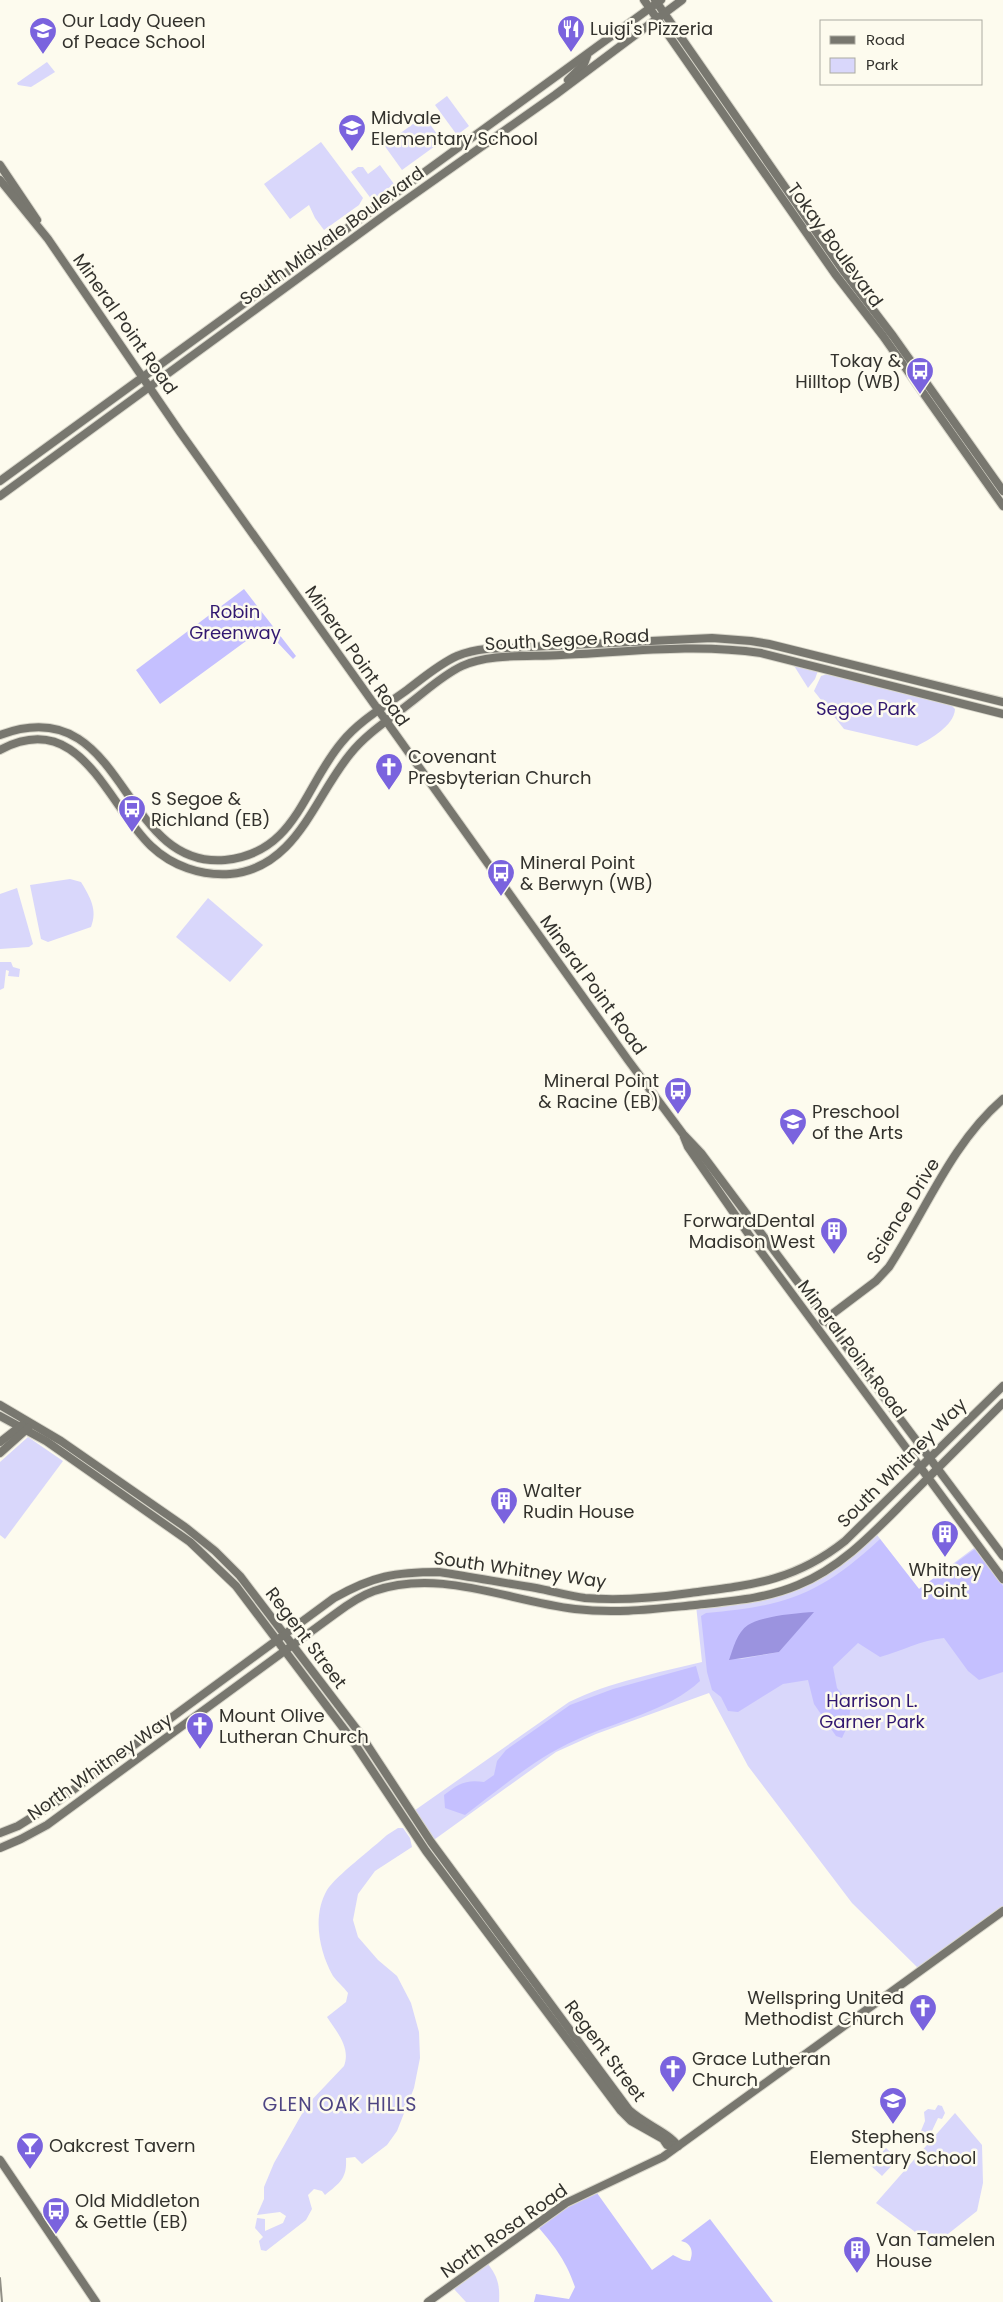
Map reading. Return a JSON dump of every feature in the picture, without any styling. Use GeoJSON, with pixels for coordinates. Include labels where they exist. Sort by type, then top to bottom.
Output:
{"type":"FeatureCollection","features":[{"type":"Feature","properties":{"kind":"street","name":"Tokay Boulevard"},"geometry":{"type":"LineString","coordinates":[[644,0],[656,3],[660,16],[835,274],[883,336],[1003,506]]}},
{"type":"Feature","properties":{"kind":"street","name":"South Midvale Boulevard"},"geometry":{"type":"LineString","coordinates":[[0,496],[682,0]]}},
{"type":"Feature","properties":{"kind":"street","name":"South Midvale Boulevard"},"geometry":{"type":"LineString","coordinates":[[0,481],[587,56],[656,3]]}},
{"type":"Feature","properties":{"kind":"street","name":"Tokay Boulevard"},"geometry":{"type":"LineString","coordinates":[[660,16],[1003,490]]}},
{"type":"Feature","properties":{"kind":"street"},"geometry":{"type":"LineString","coordinates":[[555,94],[584,64],[587,56]]}},
{"type":"Feature","properties":{"kind":"street","name":"Mineral Point Road"},"geometry":{"type":"LineString","coordinates":[[0,165],[48,239],[143,377],[378,711],[683,1134],[702,1154],[1003,1556]]}},
{"type":"Feature","properties":{"kind":"street","name":"Mineral Point Road"},"geometry":{"type":"LineString","coordinates":[[0,180],[48,239]]}},
{"type":"Feature","properties":{"kind":"street","name":"South Segoe Road"},"geometry":{"type":"LineString","coordinates":[[0,735],[41,727],[67,732],[78,738],[97,752],[160,836],[174,847],[190,855],[224,860],[252,854],[269,846],[300,810],[342,741],[378,711],[443,664],[470,651],[712,638],[745,640],[769,644],[1003,702]]}},
{"type":"Feature","properties":{"kind":"street","name":"South Segoe Road"},"geometry":{"type":"LineString","coordinates":[[0,750],[15,742],[40,739],[68,747],[85,760],[142,837],[161,854],[190,869],[206,873],[233,873],[256,868],[275,857],[306,824],[326,788],[350,753],[450,672],[474,661],[715,649],[761,653],[1003,714]]}},
{"type":"Feature","properties":{"kind":"street","name":"Science Drive"},"geometry":{"type":"LineString","coordinates":[[816,1326],[876,1281],[889,1267],[965,1138],[988,1112],[1003,1099]]}},
{"type":"Feature","properties":{"kind":"street","name":"Mineral Point Road"},"geometry":{"type":"LineString","coordinates":[[683,1134],[688,1147],[723,1198],[1003,1579]]}},
{"type":"Feature","properties":{"kind":"street","name":"South Whitney Way"},"geometry":{"type":"LineString","coordinates":[[278,1640],[320,1608],[350,1589],[376,1578],[400,1573],[439,1572],[584,1598],[620,1599],[702,1592],[774,1580],[796,1572],[831,1552],[866,1522],[929,1457],[1003,1386]]}},
{"type":"Feature","properties":{"kind":"street","name":"South Whitney Way"},"geometry":{"type":"LineString","coordinates":[[286,1651],[356,1600],[372,1592],[404,1583],[439,1583],[574,1609],[624,1612],[743,1601],[799,1585],[834,1565],[874,1531],[1003,1403]]}},
{"type":"Feature","properties":{"kind":"street","name":"Regent Street"},"geometry":{"type":"LineString","coordinates":[[0,1405],[31,1421],[207,1544],[240,1576],[358,1731],[434,1846],[629,2110],[640,2120],[674,2140],[678,2146]]}},
{"type":"Feature","properties":{"kind":"street","name":"Regent Street"},"geometry":{"type":"LineString","coordinates":[[0,1416],[46,1442],[190,1542],[236,1586],[350,1737],[426,1851],[621,2111],[631,2121],[663,2139],[668,2145],[678,2146]]}},
{"type":"Feature","properties":{"kind":"street"},"geometry":{"type":"LineString","coordinates":[[0,1442],[19,1426],[31,1421]]}},
{"type":"Feature","properties":{"kind":"street"},"geometry":{"type":"LineString","coordinates":[[0,1453],[27,1430],[31,1421]]}},
{"type":"Feature","properties":{"kind":"street","name":"North Whitney Way"},"geometry":{"type":"LineString","coordinates":[[0,1833],[18,1826],[58,1801],[278,1640]]}},
{"type":"Feature","properties":{"kind":"street","name":"North Whitney Way"},"geometry":{"type":"LineString","coordinates":[[0,1848],[47,1825],[286,1651]]}},
{"type":"Feature","properties":{"kind":"street","name":"North Rosa Road"},"geometry":{"type":"LineString","coordinates":[[428,2302],[566,2203],[650,2164],[678,2146],[1003,1911]]}},
{"type":"Feature","properties":{"kind":"street"},"geometry":{"type":"LineString","coordinates":[[0,2160],[96,2302]]}},
{"type":"Feature","properties":{"kind":"green space"},"geometry":{"type":"Polygon","coordinates":[[[47,62],[55,72],[31,87],[18,85],[17,83],[47,62]]]}},
{"type":"Feature","properties":{"kind":"green space"},"geometry":{"type":"Polygon","coordinates":[[[447,96],[469,126],[457,135],[435,105],[447,96]]]}},
{"type":"Feature","properties":{"kind":"green space"},"geometry":{"type":"Polygon","coordinates":[[[424,116],[442,141],[402,170],[384,145],[424,116]]]}},
{"type":"Feature","properties":{"kind":"green space"},"geometry":{"type":"Polygon","coordinates":[[[321,142],[363,198],[359,205],[324,230],[315,218],[309,205],[290,219],[264,184],[321,142]]]}},
{"type":"Feature","properties":{"kind":"green space"},"geometry":{"type":"Polygon","coordinates":[[[380,165],[394,184],[372,200],[351,172],[358,167],[363,167],[368,174],[380,165]]]}},
{"type":"Feature","properties":{"kind":"green space","name":"Robin Greenway"},"geometry":{"type":"Polygon","coordinates":[[[244,589],[296,656],[293,659],[264,628],[160,704],[136,670],[244,589]]]}},
{"type":"Feature","properties":{"kind":"green space"},"geometry":{"type":"Polygon","coordinates":[[[791,661],[819,668],[815,679],[808,688],[791,661]]]}},
{"type":"Feature","properties":{"kind":"green space","name":"Segoe Park"},"geometry":{"type":"Polygon","coordinates":[[[827,674],[951,705],[955,709],[954,715],[941,731],[917,746],[844,729],[814,691],[821,676],[827,674]]]}},
{"type":"Feature","properties":{"kind":"green space"},"geometry":{"type":"Polygon","coordinates":[[[70,879],[81,882],[90,898],[94,915],[91,927],[48,942],[41,939],[30,885],[70,879]]]}},
{"type":"Feature","properties":{"kind":"green space"},"geometry":{"type":"Polygon","coordinates":[[[17,888],[33,944],[29,947],[0,949],[0,894],[17,888]]]}},
{"type":"Feature","properties":{"kind":"green space"},"geometry":{"type":"Polygon","coordinates":[[[208,898],[263,945],[230,982],[176,937],[208,898]]]}},
{"type":"Feature","properties":{"kind":"green space"},"geometry":{"type":"Polygon","coordinates":[[[0,962],[11,962],[13,967],[20,969],[19,977],[8,976],[9,971],[6,970],[4,988],[0,990],[0,962]]]}},
{"type":"Feature","properties":{"kind":"green space"},"geometry":{"type":"Polygon","coordinates":[[[28,1437],[63,1461],[5,1539],[0,1535],[0,1462],[28,1437]]]}},
{"type":"Feature","properties":{"kind":"green space","name":"Harrison L. Garner Park"},"geometry":{"type":"Polygon","coordinates":[[[874,1531],[919,1589],[978,1545],[1003,1579],[1003,1911],[920,1970],[852,1903],[748,1766],[709,1693],[596,1734],[556,1752],[431,1842],[411,1813],[569,1702],[617,1683],[702,1662],[696,1605],[743,1601],[819,1575],[874,1531]]]}},
{"type":"Feature","properties":{"kind":"green space"},"geometry":{"type":"Polygon","coordinates":[[[880,1539],[919,1589],[975,1549],[1003,1586],[1003,1672],[979,1680],[968,1671],[944,1638],[919,1643],[880,1657],[858,1643],[833,1667],[837,1688],[851,1705],[848,1725],[842,1738],[836,1736],[814,1704],[808,1680],[783,1684],[738,1712],[728,1711],[721,1697],[712,1690],[707,1672],[701,1616],[706,1613],[758,1606],[800,1594],[820,1585],[859,1558],[880,1539]],[[813,1612],[729,1659],[742,1659],[779,1652],[813,1612]]]}},
{"type":"Feature","properties":{"kind":"green space"},"geometry":{"type":"Polygon","coordinates":[[[696,1666],[700,1681],[673,1700],[658,1708],[591,1733],[561,1747],[518,1775],[465,1815],[445,1808],[444,1795],[462,1783],[472,1781],[484,1782],[494,1775],[497,1761],[506,1750],[570,1705],[613,1689],[696,1666]]]}},
{"type":"Feature","properties":{"kind":"green space"},"geometry":{"type":"Polygon","coordinates":[[[398,1828],[403,1828],[410,1838],[412,1847],[375,1871],[358,1894],[353,1920],[358,1937],[378,1960],[397,1976],[411,2003],[419,2032],[420,2058],[414,2088],[397,2131],[387,2145],[362,2164],[355,2157],[346,2158],[344,2175],[335,2187],[325,2195],[322,2191],[314,2189],[308,2195],[312,2209],[306,2220],[266,2251],[261,2250],[259,2241],[263,2237],[255,2228],[257,2218],[265,2219],[265,2231],[283,2223],[286,2216],[280,2212],[257,2215],[264,2199],[264,2187],[274,2163],[307,2105],[344,2066],[346,2059],[342,2040],[327,2017],[346,2002],[348,1993],[333,1976],[324,1956],[319,1933],[322,1900],[327,1890],[338,1877],[387,1835],[398,1828]]]}},
{"type":"Feature","properties":{"kind":"green space"},"geometry":{"type":"Polygon","coordinates":[[[938,2105],[942,2106],[945,2113],[942,2119],[938,2118],[930,2135],[923,2142],[918,2138],[925,2121],[924,2112],[928,2109],[935,2110],[938,2105]]]}},
{"type":"Feature","properties":{"kind":"green space"},"geometry":{"type":"Polygon","coordinates":[[[955,2113],[982,2145],[983,2183],[977,2211],[929,2249],[914,2231],[876,2203],[955,2113]]]}},
{"type":"Feature","properties":{"kind":"green space"},"geometry":{"type":"Polygon","coordinates":[[[886,2148],[898,2159],[882,2176],[870,2165],[886,2148]]]}},
{"type":"Feature","properties":{"kind":"green space"},"geometry":{"type":"Polygon","coordinates":[[[597,2193],[652,2270],[673,2255],[690,2261],[691,2248],[681,2241],[710,2219],[773,2302],[534,2302],[536,2294],[569,2299],[575,2287],[560,2255],[538,2227],[572,2204],[597,2193]]]}},
{"type":"Feature","properties":{"kind":"green space"},"geometry":{"type":"Polygon","coordinates":[[[488,2264],[498,2282],[499,2302],[466,2302],[454,2289],[488,2264]]]}},
{"type":"Feature","properties":{"kind":"shaded area"},"geometry":{"type":"Polygon","coordinates":[[[814,1612],[779,1652],[729,1660],[738,1636],[748,1625],[771,1617],[814,1612]]]}},
{"type":"Feature","properties":{"kind":"railway"},"geometry":{"type":"LineString","coordinates":[[0,2278],[2,2302]]}},
{"type":"Feature","properties":{"kind":"place","name":"Luigi's Pizzeria"},"geometry":{"type":"Point","coordinates":[571,53]}},
{"type":"Feature","properties":{"kind":"place","name":"Our Lady Queen of Peace School"},"geometry":{"type":"Point","coordinates":[43,55]}},
{"type":"Feature","properties":{"kind":"place","name":"Midvale Elementary School"},"geometry":{"type":"Point","coordinates":[352,152]}},
{"type":"Feature","properties":{"kind":"place","name":"Tokay & Hilltop (WB)"},"geometry":{"type":"Point","coordinates":[920,395]}},
{"type":"Feature","properties":{"kind":"place","name":"Covenant Presbyterian Church"},"geometry":{"type":"Point","coordinates":[389,791]}},
{"type":"Feature","properties":{"kind":"place","name":"S Segoe & Richland (EB)"},"geometry":{"type":"Point","coordinates":[132,833]}},
{"type":"Feature","properties":{"kind":"place","name":"Mineral Point & Berwyn (WB)"},"geometry":{"type":"Point","coordinates":[501,897]}},
{"type":"Feature","properties":{"kind":"place","name":"Mineral Point & Racine (EB)"},"geometry":{"type":"Point","coordinates":[678,1115]}},
{"type":"Feature","properties":{"kind":"place","name":"Preschool of the Arts"},"geometry":{"type":"Point","coordinates":[793,1146]}},
{"type":"Feature","properties":{"kind":"place","name":"ForwardDental Madison West"},"geometry":{"type":"Point","coordinates":[834,1255]}},
{"type":"Feature","properties":{"kind":"place","name":"Walter Rudin House"},"geometry":{"type":"Point","coordinates":[504,1525]}},
{"type":"Feature","properties":{"kind":"place","name":"Whitney Point"},"geometry":{"type":"Point","coordinates":[945,1558]}},
{"type":"Feature","properties":{"kind":"place","name":"Mount Olive Lutheran Church"},"geometry":{"type":"Point","coordinates":[200,1750]}},
{"type":"Feature","properties":{"kind":"place","name":"Wellspring United Methodist Church"},"geometry":{"type":"Point","coordinates":[923,2032]}},
{"type":"Feature","properties":{"kind":"place","name":"Grace Lutheran Church"},"geometry":{"type":"Point","coordinates":[673,2093]}},
{"type":"Feature","properties":{"kind":"place","name":"Stephens Elementary School"},"geometry":{"type":"Point","coordinates":[893,2125]}},
{"type":"Feature","properties":{"kind":"place","name":"Oakcrest Tavern"},"geometry":{"type":"Point","coordinates":[30,2170]}},
{"type":"Feature","properties":{"kind":"place","name":"Old Middleton & Gettle (EB)"},"geometry":{"type":"Point","coordinates":[56,2235]}},
{"type":"Feature","properties":{"kind":"place","name":"Van Tamelen House"},"geometry":{"type":"Point","coordinates":[857,2274]}},
{"type":"Feature","properties":{"kind":"district","name":"GLEN OAK HILLS"},"geometry":{"type":"Point","coordinates":[340,2104]}}]}
